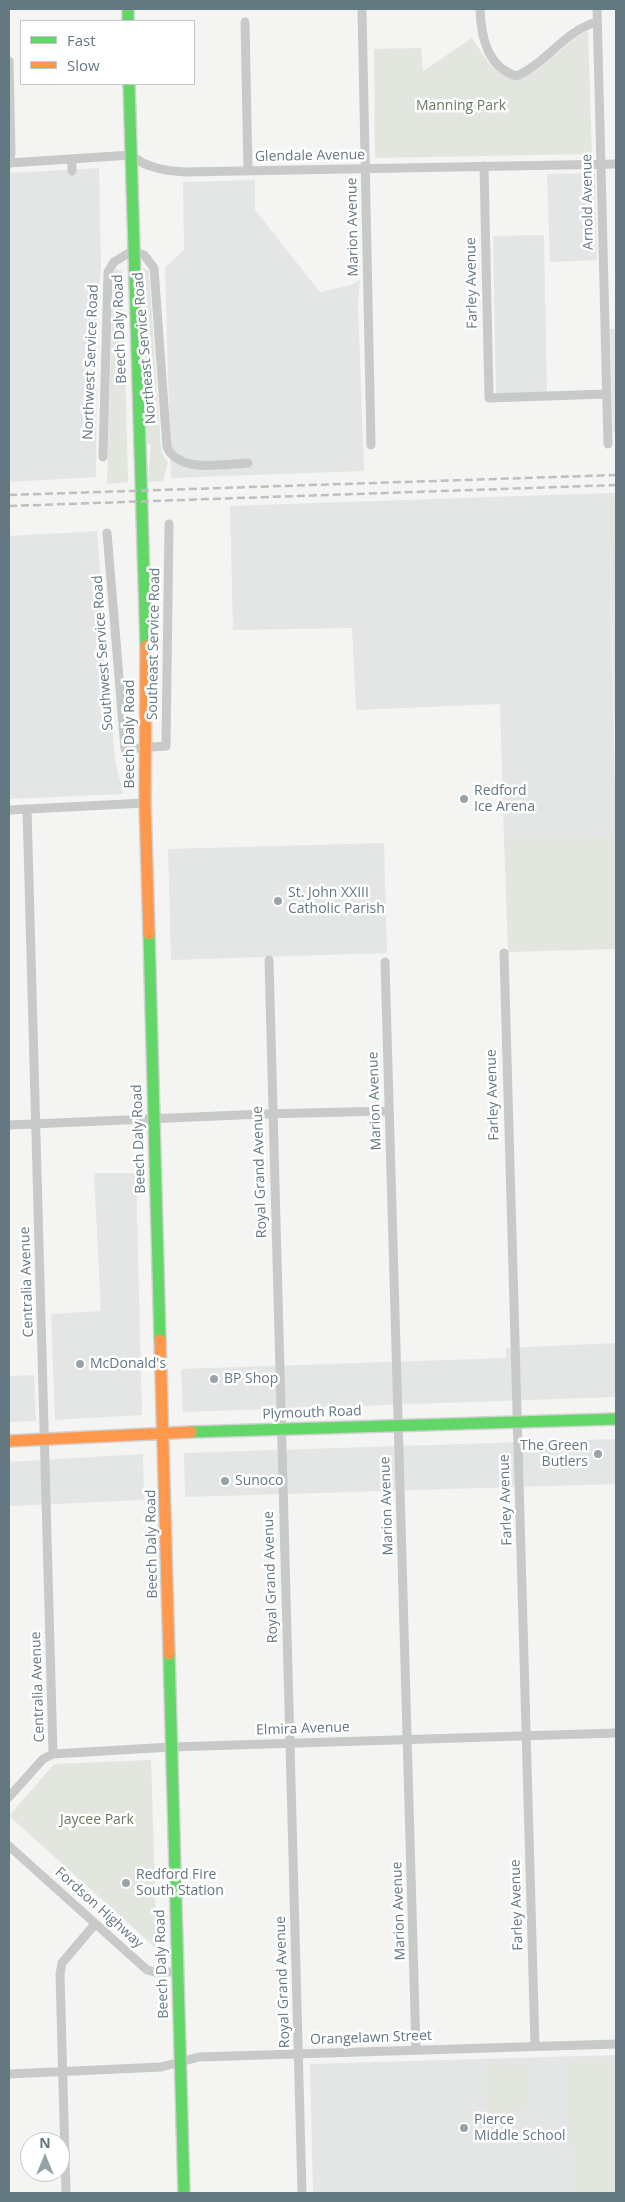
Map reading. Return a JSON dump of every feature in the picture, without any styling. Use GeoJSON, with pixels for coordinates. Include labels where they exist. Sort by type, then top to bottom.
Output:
{"type":"FeatureCollection","features":[{"type":"Feature","properties":{"kind":"main road","name":"Beech Daly Road"},"geometry":{"type":"LineString","coordinates":[[129,85],[132,251],[141,497],[146,748],[145,803],[153,1118],[164,1433],[184,2193]]}},
{"type":"Feature","properties":{"kind":"main road","name":"Plymouth Road"},"geometry":{"type":"LineString","coordinates":[[9,1441],[164,1433],[616,1419]]}},
{"type":"Feature","properties":{"kind":"street","name":"Marion Avenue"},"geometry":{"type":"LineString","coordinates":[[362,9],[371,445]]}},
{"type":"Feature","properties":{"kind":"street"},"geometry":{"type":"LineString","coordinates":[[480,9],[483,34],[492,60],[504,71],[517,76],[539,64],[576,29],[597,22]]}},
{"type":"Feature","properties":{"kind":"street","name":"Arnold Avenue"},"geometry":{"type":"LineString","coordinates":[[597,9],[608,444]]}},
{"type":"Feature","properties":{"kind":"street"},"geometry":{"type":"LineString","coordinates":[[245,22],[248,171]]}},
{"type":"Feature","properties":{"kind":"street"},"geometry":{"type":"LineString","coordinates":[[9,62],[11,153],[9,164],[131,155]]}},
{"type":"Feature","properties":{"kind":"street","name":"Glendale Avenue"},"geometry":{"type":"LineString","coordinates":[[131,155],[140,163],[174,171],[616,164]]}},
{"type":"Feature","properties":{"kind":"street"},"geometry":{"type":"LineString","coordinates":[[72,159],[72,171]]}},
{"type":"Feature","properties":{"kind":"street","name":"Farley Avenue"},"geometry":{"type":"LineString","coordinates":[[484,166],[489,398],[606,394]]}},
{"type":"Feature","properties":{"kind":"street","name":"Northeast Service Road"},"geometry":{"type":"LineString","coordinates":[[132,251],[144,255],[154,268],[168,447],[171,455],[182,463],[195,465],[248,463]]}},
{"type":"Feature","properties":{"kind":"street","name":"Northwest Service Road"},"geometry":{"type":"LineString","coordinates":[[102,457],[108,272],[114,262],[132,251]]}},
{"type":"Feature","properties":{"kind":"street","name":"Southeast Service Road"},"geometry":{"type":"LineString","coordinates":[[146,748],[166,746],[169,524]]}},
{"type":"Feature","properties":{"kind":"street","name":"Southwest Service Road"},"geometry":{"type":"LineString","coordinates":[[107,532],[124,748],[146,748]]}},
{"type":"Feature","properties":{"kind":"street"},"geometry":{"type":"LineString","coordinates":[[9,810],[145,803]]}},
{"type":"Feature","properties":{"kind":"street","name":"Centralia Avenue"},"geometry":{"type":"LineString","coordinates":[[27,809],[53,1754]]}},
{"type":"Feature","properties":{"kind":"street","name":"Farley Avenue"},"geometry":{"type":"LineString","coordinates":[[504,953],[535,2046]]}},
{"type":"Feature","properties":{"kind":"street","name":"Royal Grand Avenue"},"geometry":{"type":"LineString","coordinates":[[269,960],[302,2193]]}},
{"type":"Feature","properties":{"kind":"street","name":"Marion Avenue"},"geometry":{"type":"LineString","coordinates":[[385,962],[416,2050]]}},
{"type":"Feature","properties":{"kind":"street"},"geometry":{"type":"LineString","coordinates":[[9,1125],[153,1118],[389,1111]]}},
{"type":"Feature","properties":{"kind":"street","name":"Elmira Avenue"},"geometry":{"type":"LineString","coordinates":[[53,1754],[171,1747],[616,1732]]}},
{"type":"Feature","properties":{"kind":"street"},"geometry":{"type":"LineString","coordinates":[[9,1797],[43,1759],[53,1754]]}},
{"type":"Feature","properties":{"kind":"street","name":"Fordson Highway"},"geometry":{"type":"LineString","coordinates":[[9,1846],[147,1970],[178,1972]]}},
{"type":"Feature","properties":{"kind":"street"},"geometry":{"type":"LineString","coordinates":[[66,2193],[60,1968],[62,1963],[96,1924]]}},
{"type":"Feature","properties":{"kind":"street","name":"Orangelawn Street"},"geometry":{"type":"LineString","coordinates":[[9,2074],[161,2067],[199,2057],[616,2044]]}},
{"type":"Feature","properties":{"kind":"shaded area"},"geometry":{"type":"Polygon","coordinates":[[[99,168],[101,268],[97,321],[96,477],[9,482],[9,173],[99,168]]]}},
{"type":"Feature","properties":{"kind":"shaded area"},"geometry":{"type":"Polygon","coordinates":[[[595,173],[597,260],[550,262],[547,174],[595,173]]]}},
{"type":"Feature","properties":{"kind":"shaded area"},"geometry":{"type":"Polygon","coordinates":[[[255,180],[255,210],[320,292],[351,285],[360,280],[358,304],[364,471],[171,478],[165,267],[184,250],[183,182],[255,180]]]}},
{"type":"Feature","properties":{"kind":"shaded area"},"geometry":{"type":"Polygon","coordinates":[[[544,235],[547,394],[496,395],[493,236],[544,235]]]}},
{"type":"Feature","properties":{"kind":"shaded area"},"geometry":{"type":"Polygon","coordinates":[[[610,329],[616,329],[616,432],[613,432],[610,329]]]}},
{"type":"Feature","properties":{"kind":"shaded area"},"geometry":{"type":"Polygon","coordinates":[[[609,493],[616,837],[504,840],[500,704],[356,710],[352,628],[233,630],[230,506],[609,493]]]}},
{"type":"Feature","properties":{"kind":"shaded area"},"geometry":{"type":"Polygon","coordinates":[[[97,531],[115,760],[123,794],[9,799],[9,536],[97,531]]]}},
{"type":"Feature","properties":{"kind":"shaded area","name":"St. John XXIII Catholic Parish"},"geometry":{"type":"Polygon","coordinates":[[[384,843],[387,953],[171,960],[168,849],[384,843]]]}},
{"type":"Feature","properties":{"kind":"shaded area"},"geometry":{"type":"Polygon","coordinates":[[[94,1173],[136,1173],[142,1415],[55,1420],[51,1314],[101,1311],[94,1173]]]}},
{"type":"Feature","properties":{"kind":"shaded area"},"geometry":{"type":"Polygon","coordinates":[[[616,1343],[616,1397],[183,1412],[181,1369],[506,1358],[506,1348],[616,1343]]]}},
{"type":"Feature","properties":{"kind":"shaded area"},"geometry":{"type":"Polygon","coordinates":[[[34,1375],[36,1421],[9,1422],[9,1376],[34,1375]]]}},
{"type":"Feature","properties":{"kind":"shaded area"},"geometry":{"type":"Polygon","coordinates":[[[616,1439],[616,1484],[185,1497],[184,1453],[616,1439]]]}},
{"type":"Feature","properties":{"kind":"shaded area"},"geometry":{"type":"Polygon","coordinates":[[[143,1454],[144,1500],[9,1506],[9,1462],[143,1454]]]}},
{"type":"Feature","properties":{"kind":"shaded area","name":"Pierce Middle School"},"geometry":{"type":"Polygon","coordinates":[[[616,2055],[616,2193],[313,2193],[310,2064],[616,2055]]]}},
{"type":"Feature","properties":{"kind":"green space","name":"Manning Park"},"geometry":{"type":"Polygon","coordinates":[[[588,31],[592,154],[375,158],[374,49],[421,48],[423,71],[472,38],[495,69],[507,77],[519,78],[531,74],[543,66],[577,37],[588,31]]]}},
{"type":"Feature","properties":{"kind":"green space"},"geometry":{"type":"Polygon","coordinates":[[[143,267],[149,271],[161,448],[163,456],[168,462],[163,481],[148,482],[151,444],[145,443],[141,301],[143,267]]]}},
{"type":"Feature","properties":{"kind":"green space"},"geometry":{"type":"Polygon","coordinates":[[[117,269],[122,271],[123,275],[128,482],[107,484],[113,272],[117,269]]]}},
{"type":"Feature","properties":{"kind":"green space"},"geometry":{"type":"Polygon","coordinates":[[[609,493],[616,493],[616,782],[609,493]]]}},
{"type":"Feature","properties":{"kind":"green space"},"geometry":{"type":"Polygon","coordinates":[[[616,837],[616,949],[508,952],[504,840],[616,837]]]}},
{"type":"Feature","properties":{"kind":"green space","name":"Jaycee Park"},"geometry":{"type":"Polygon","coordinates":[[[151,1760],[157,1949],[9,1816],[54,1764],[151,1760]]]}},
{"type":"Feature","properties":{"kind":"green space"},"geometry":{"type":"Polygon","coordinates":[[[616,2059],[616,2193],[572,2193],[569,2060],[616,2059]]]}},
{"type":"Feature","properties":{"kind":"green space"},"geometry":{"type":"Polygon","coordinates":[[[531,2064],[530,2101],[526,2106],[521,2110],[512,2112],[485,2113],[483,2072],[488,2065],[531,2064]]]}},
{"type":"Feature","properties":{"kind":"railway"},"geometry":{"type":"LineString","coordinates":[[9,495],[616,475]]}},
{"type":"Feature","properties":{"kind":"railway"},"geometry":{"type":"LineString","coordinates":[[9,506],[616,485]]}},
{"type":"Feature","properties":{"kind":"traffic: fast"},"geometry":{"type":"LineString","coordinates":[[128,9],[128,20]]}},
{"type":"Feature","properties":{"kind":"traffic: fast"},"geometry":{"type":"LineString","coordinates":[[129,85],[146,646]]}},
{"type":"Feature","properties":{"kind":"traffic: fast"},"geometry":{"type":"LineString","coordinates":[[149,934],[160,1340]]}},
{"type":"Feature","properties":{"kind":"traffic: fast"},"geometry":{"type":"LineString","coordinates":[[191,1432],[616,1419]]}},
{"type":"Feature","properties":{"kind":"traffic: fast"},"geometry":{"type":"LineString","coordinates":[[169,1654],[184,2193]]}},
{"type":"Feature","properties":{"kind":"traffic: slow"},"geometry":{"type":"LineString","coordinates":[[146,646],[145,803],[149,934]]}},
{"type":"Feature","properties":{"kind":"traffic: slow"},"geometry":{"type":"LineString","coordinates":[[160,1340],[169,1654]]}},
{"type":"Feature","properties":{"kind":"traffic: slow"},"geometry":{"type":"LineString","coordinates":[[9,1441],[191,1432]]}},
{"type":"Feature","properties":{"kind":"place","name":"Redford Ice Arena"},"geometry":{"type":"Point","coordinates":[464,799]}},
{"type":"Feature","properties":{"kind":"place","name":"St. John XXIII Catholic Parish"},"geometry":{"type":"Point","coordinates":[278,901]}},
{"type":"Feature","properties":{"kind":"place","name":"McDonald's"},"geometry":{"type":"Point","coordinates":[80,1364]}},
{"type":"Feature","properties":{"kind":"place","name":"BP Shop"},"geometry":{"type":"Point","coordinates":[214,1379]}},
{"type":"Feature","properties":{"kind":"place","name":"The Green Butlers"},"geometry":{"type":"Point","coordinates":[598,1454]}},
{"type":"Feature","properties":{"kind":"place","name":"Sunoco"},"geometry":{"type":"Point","coordinates":[225,1481]}},
{"type":"Feature","properties":{"kind":"place","name":"Redford Fire South Station"},"geometry":{"type":"Point","coordinates":[126,1883]}},
{"type":"Feature","properties":{"kind":"place","name":"Pierce Middle School"},"geometry":{"type":"Point","coordinates":[464,2128]}}]}
